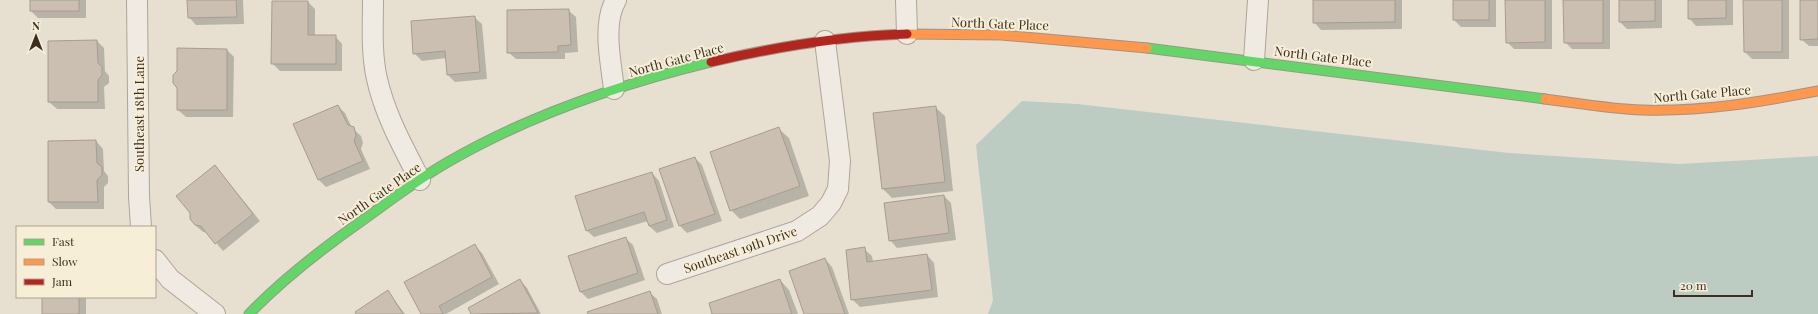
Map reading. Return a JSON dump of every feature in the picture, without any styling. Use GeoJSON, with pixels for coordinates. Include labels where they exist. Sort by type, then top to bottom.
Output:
{"type":"FeatureCollection","features":[{"type":"Feature","properties":{"kind":"street","name":"Southeast 18th Lane"},"geometry":{"type":"LineString","coordinates":[[137,0],[138,196],[141,226]]}},
{"type":"Feature","properties":{"kind":"street"},"geometry":{"type":"LineString","coordinates":[[373,0],[374,60],[380,90],[394,130],[420,180]]}},
{"type":"Feature","properties":{"kind":"street"},"geometry":{"type":"LineString","coordinates":[[614,89],[610,59],[609,18],[616,0]]}},
{"type":"Feature","properties":{"kind":"street"},"geometry":{"type":"LineString","coordinates":[[906,0],[907,34]]}},
{"type":"Feature","properties":{"kind":"street"},"geometry":{"type":"LineString","coordinates":[[1254,60],[1258,0]]}},
{"type":"Feature","properties":{"kind":"street","name":"North Gate Place"},"geometry":{"type":"LineString","coordinates":[[249,314],[275,288],[326,246],[456,156],[496,137],[614,89],[657,76],[761,50],[825,41],[907,34],[1044,37],[1254,60],[1651,111],[1740,104],[1818,91]]}},
{"type":"Feature","properties":{"kind":"street","name":"Southeast 19th Drive"},"geometry":{"type":"LineString","coordinates":[[667,274],[797,231],[820,216],[831,203],[838,189],[840,161],[825,41]]}},
{"type":"Feature","properties":{"kind":"street"},"geometry":{"type":"LineString","coordinates":[[156,261],[170,279],[215,314]]}},
{"type":"Feature","properties":{"kind":"shaded area"},"geometry":{"type":"Polygon","coordinates":[[[1022,101],[1077,104],[1509,153],[1679,164],[1818,156],[1818,314],[988,314],[993,300],[976,145],[1022,101]]]}},
{"type":"Feature","properties":{"kind":"building"},"geometry":{"type":"Polygon","coordinates":[[[30,0],[79,0],[79,11],[30,11],[30,0]]]}},
{"type":"Feature","properties":{"kind":"building"},"geometry":{"type":"Polygon","coordinates":[[[187,0],[236,0],[237,17],[188,18],[187,0]]]}},
{"type":"Feature","properties":{"kind":"building"},"geometry":{"type":"Polygon","coordinates":[[[1313,0],[1395,0],[1395,22],[1313,23],[1313,0]]]}},
{"type":"Feature","properties":{"kind":"building"},"geometry":{"type":"Polygon","coordinates":[[[1453,0],[1489,0],[1489,20],[1453,20],[1453,0]]]}},
{"type":"Feature","properties":{"kind":"building"},"geometry":{"type":"Polygon","coordinates":[[[1505,0],[1545,0],[1545,42],[1506,43],[1505,0]]]}},
{"type":"Feature","properties":{"kind":"building"},"geometry":{"type":"Polygon","coordinates":[[[1563,0],[1603,0],[1603,43],[1564,43],[1563,0]]]}},
{"type":"Feature","properties":{"kind":"building"},"geometry":{"type":"Polygon","coordinates":[[[1619,0],[1655,0],[1655,21],[1619,22],[1619,0]]]}},
{"type":"Feature","properties":{"kind":"building"},"geometry":{"type":"Polygon","coordinates":[[[1688,0],[1726,0],[1726,18],[1688,19],[1688,0]]]}},
{"type":"Feature","properties":{"kind":"building"},"geometry":{"type":"Polygon","coordinates":[[[1743,0],[1782,0],[1782,52],[1744,52],[1743,0]]]}},
{"type":"Feature","properties":{"kind":"building"},"geometry":{"type":"Polygon","coordinates":[[[1800,0],[1818,0],[1818,39],[1800,40],[1800,0]]]}},
{"type":"Feature","properties":{"kind":"building"},"geometry":{"type":"Polygon","coordinates":[[[272,1],[308,1],[308,35],[336,35],[336,64],[271,64],[272,1]]]}},
{"type":"Feature","properties":{"kind":"building"},"geometry":{"type":"Polygon","coordinates":[[[569,9],[571,45],[558,46],[558,52],[507,53],[507,10],[569,9]]]}},
{"type":"Feature","properties":{"kind":"building"},"geometry":{"type":"Polygon","coordinates":[[[475,16],[480,72],[447,75],[445,51],[413,54],[411,21],[475,16]]]}},
{"type":"Feature","properties":{"kind":"building"},"geometry":{"type":"Polygon","coordinates":[[[97,40],[98,63],[102,67],[102,75],[98,80],[98,102],[48,102],[48,41],[97,40]]]}},
{"type":"Feature","properties":{"kind":"building"},"geometry":{"type":"Polygon","coordinates":[[[177,48],[227,49],[227,110],[177,110],[177,88],[173,83],[173,75],[177,71],[177,48]]]}},
{"type":"Feature","properties":{"kind":"building"},"geometry":{"type":"Polygon","coordinates":[[[338,105],[348,125],[354,127],[356,135],[354,141],[363,161],[318,180],[293,124],[338,105]]]}},
{"type":"Feature","properties":{"kind":"building"},"geometry":{"type":"Polygon","coordinates":[[[936,106],[945,182],[882,189],[873,113],[936,106]]]}},
{"type":"Feature","properties":{"kind":"building"},"geometry":{"type":"Polygon","coordinates":[[[779,127],[800,186],[730,211],[710,152],[779,127]]]}},
{"type":"Feature","properties":{"kind":"building"},"geometry":{"type":"Polygon","coordinates":[[[96,140],[97,163],[102,167],[102,175],[97,180],[98,202],[48,202],[48,141],[96,140]]]}},
{"type":"Feature","properties":{"kind":"building"},"geometry":{"type":"Polygon","coordinates":[[[695,157],[715,214],[679,226],[659,169],[695,157]]]}},
{"type":"Feature","properties":{"kind":"building"},"geometry":{"type":"Polygon","coordinates":[[[215,165],[253,214],[215,244],[201,226],[195,225],[190,219],[190,213],[176,196],[215,165]]]}},
{"type":"Feature","properties":{"kind":"building"},"geometry":{"type":"Polygon","coordinates":[[[652,172],[667,220],[649,226],[644,212],[586,231],[575,196],[652,172]]]}},
{"type":"Feature","properties":{"kind":"building"},"geometry":{"type":"Polygon","coordinates":[[[944,195],[949,233],[889,241],[884,203],[944,195]]]}},
{"type":"Feature","properties":{"kind":"building"},"geometry":{"type":"Polygon","coordinates":[[[626,237],[638,273],[580,292],[568,256],[626,237]]]}},
{"type":"Feature","properties":{"kind":"building"},"geometry":{"type":"Polygon","coordinates":[[[475,244],[492,277],[439,306],[443,314],[421,314],[404,282],[475,244]]]}},
{"type":"Feature","properties":{"kind":"building"},"geometry":{"type":"Polygon","coordinates":[[[865,247],[867,262],[927,254],[932,290],[851,300],[846,250],[865,247]]]}},
{"type":"Feature","properties":{"kind":"building"},"geometry":{"type":"Polygon","coordinates":[[[825,258],[845,314],[804,314],[789,271],[825,258]]]}},
{"type":"Feature","properties":{"kind":"building"},"geometry":{"type":"Polygon","coordinates":[[[520,279],[538,313],[471,314],[468,308],[520,279]]]}},
{"type":"Feature","properties":{"kind":"building"},"geometry":{"type":"Polygon","coordinates":[[[780,279],[792,314],[712,314],[709,303],[780,279]]]}},
{"type":"Feature","properties":{"kind":"building"},"geometry":{"type":"Polygon","coordinates":[[[388,290],[403,314],[356,314],[355,312],[388,290]]]}},
{"type":"Feature","properties":{"kind":"building"},"geometry":{"type":"Polygon","coordinates":[[[650,291],[658,314],[588,314],[587,312],[650,291]]]}},
{"type":"Feature","properties":{"kind":"building"},"geometry":{"type":"Polygon","coordinates":[[[42,298],[79,298],[79,314],[42,314],[42,298]]]}},
{"type":"Feature","properties":{"kind":"traffic: fast"},"geometry":{"type":"LineString","coordinates":[[1147,48],[1545,99]]}},
{"type":"Feature","properties":{"kind":"traffic: fast"},"geometry":{"type":"LineString","coordinates":[[249,314],[290,276],[333,241],[426,175],[479,145],[576,103],[643,80],[711,62]]}},
{"type":"Feature","properties":{"kind":"traffic: slow"},"geometry":{"type":"LineString","coordinates":[[907,34],[1001,35],[1147,48]]}},
{"type":"Feature","properties":{"kind":"traffic: slow"},"geometry":{"type":"LineString","coordinates":[[1545,99],[1594,106],[1642,110],[1664,110],[1709,108],[1818,91]]}},
{"type":"Feature","properties":{"kind":"traffic: jam"},"geometry":{"type":"LineString","coordinates":[[711,62],[808,43],[858,37],[907,34]]}}]}
